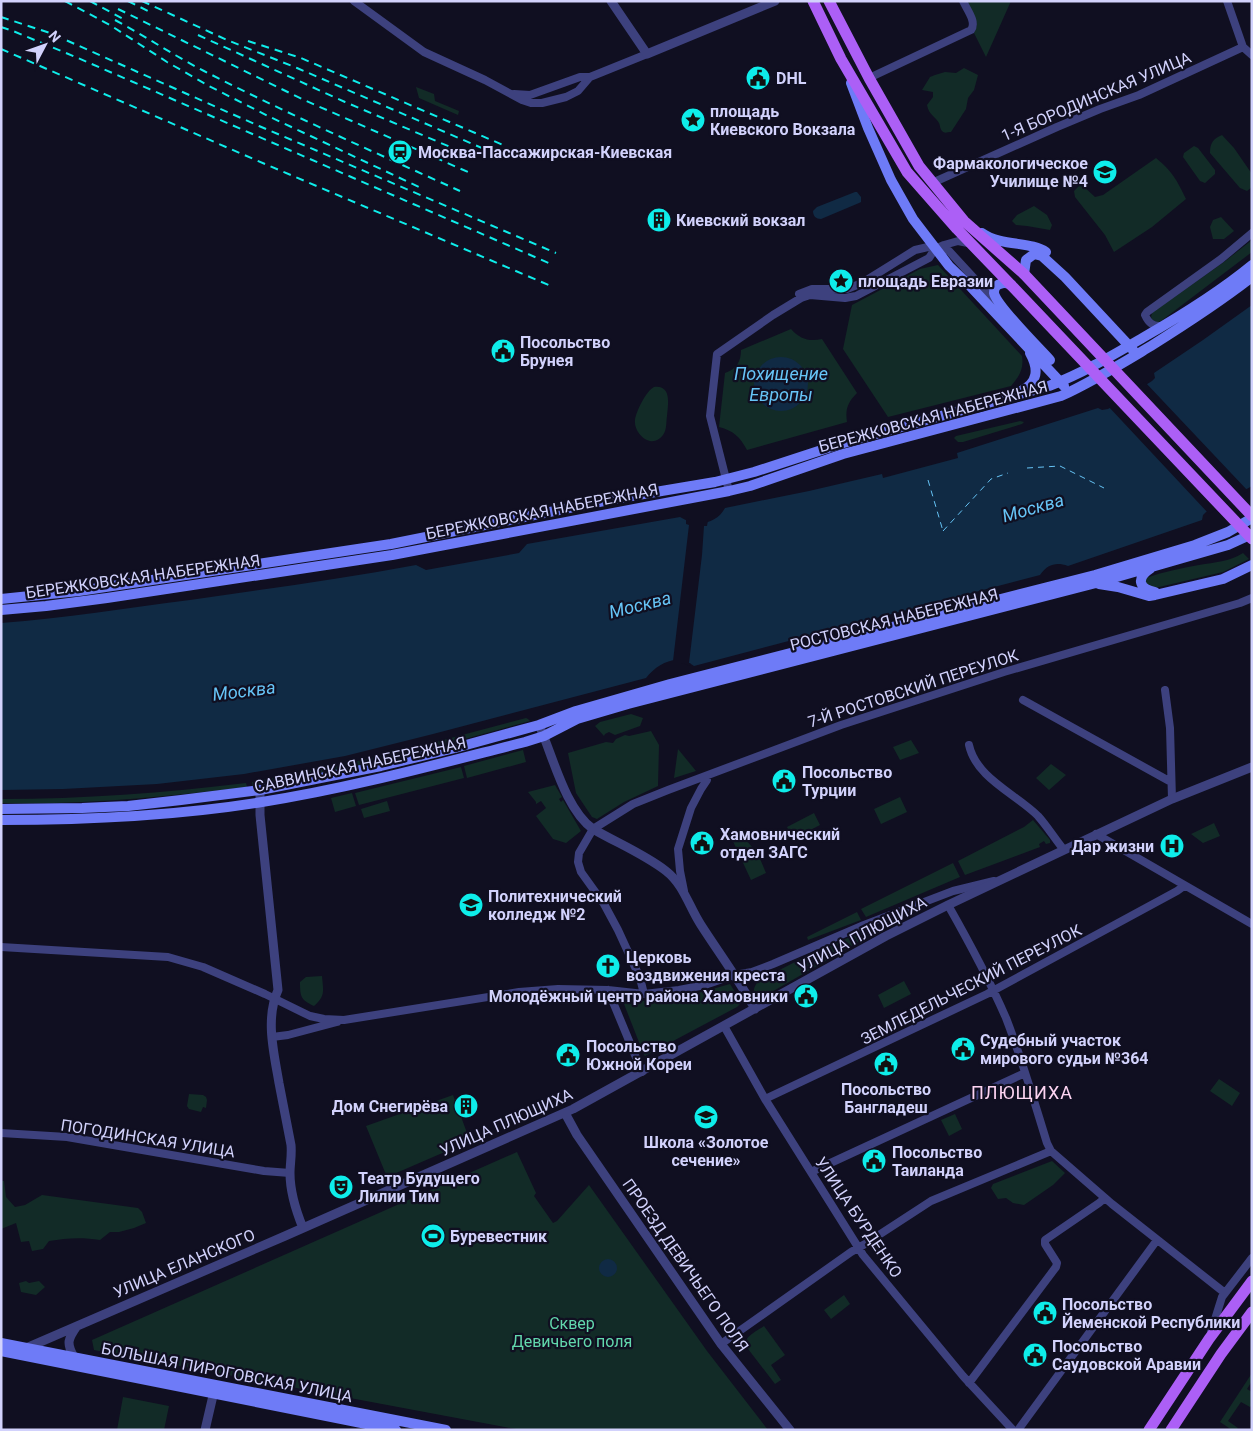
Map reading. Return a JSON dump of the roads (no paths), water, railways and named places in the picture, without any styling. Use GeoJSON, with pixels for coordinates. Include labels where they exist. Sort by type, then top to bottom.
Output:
{"type":"FeatureCollection","features":[{"type":"Feature","properties":{"kind":"main road"},"geometry":{"type":"LineString","coordinates":[[813,1],[841,58],[907,172],[946,218],[1252,539]]}},
{"type":"Feature","properties":{"kind":"main road"},"geometry":{"type":"LineString","coordinates":[[829,1],[869,78],[919,166],[932,183],[964,221],[1024,274],[1249,519]]}},
{"type":"Feature","properties":{"kind":"main road"},"geometry":{"type":"LineString","coordinates":[[841,58],[868,128],[891,180],[913,220],[949,266],[1073,391]]}},
{"type":"Feature","properties":{"kind":"main road"},"geometry":{"type":"LineString","coordinates":[[964,221],[994,239],[1044,250],[1065,277]]}},
{"type":"Feature","properties":{"kind":"main road"},"geometry":{"type":"LineString","coordinates":[[1024,274],[1026,260],[1030,256],[1038,254],[1042,256],[1065,277],[1130,346],[1136,355]]}},
{"type":"Feature","properties":{"kind":"main road","name":"БЕРЕЖКОВСКАЯ НАБЕРЕЖНАЯ"},"geometry":{"type":"LineString","coordinates":[[1,599],[79,591],[391,544],[614,499],[726,480],[840,444],[1063,381],[1130,346],[1208,299],[1252,265]]}},
{"type":"Feature","properties":{"kind":"main road","name":"БЕРЕЖКОВСКАЯ НАБЕРЕЖНАЯ"},"geometry":{"type":"LineString","coordinates":[[1,610],[107,598],[392,555],[729,491],[843,454],[1053,399],[1073,391],[1183,326],[1252,277]]}},
{"type":"Feature","properties":{"kind":"main road"},"geometry":{"type":"LineString","coordinates":[[1011,285],[1003,282],[999,284],[994,289],[996,298],[1063,381]]}},
{"type":"Feature","properties":{"kind":"main road"},"geometry":{"type":"LineString","coordinates":[[1013,396],[1030,386],[1035,377],[1036,367],[1034,360],[1023,342]]}},
{"type":"Feature","properties":{"kind":"main road","name":"РОСТОВСКАЯ НАБЕРЕЖНАЯ"},"geometry":{"type":"LineString","coordinates":[[539,725],[585,708],[670,684],[1095,575],[1195,545],[1228,532],[1249,519]]}},
{"type":"Feature","properties":{"kind":"main road","name":"РОСТОВСКАЯ НАБЕРЕЖНАЯ"},"geometry":{"type":"LineString","coordinates":[[544,736],[577,720],[628,704],[1096,583],[1228,545],[1252,534]]}},
{"type":"Feature","properties":{"kind":"main road"},"geometry":{"type":"LineString","coordinates":[[1156,565],[1142,575],[1141,584],[1146,590],[1166,592]]}},
{"type":"Feature","properties":{"kind":"main road"},"geometry":{"type":"LineString","coordinates":[[1096,583],[1148,596],[1223,579],[1252,565]]}},
{"type":"Feature","properties":{"kind":"main road","name":"САВВИНСКАЯ НАБЕРЕЖНАЯ"},"geometry":{"type":"LineString","coordinates":[[1,808],[128,806],[260,790],[381,766],[539,725]]}},
{"type":"Feature","properties":{"kind":"main road","name":"САВВИНСКАЯ НАБЕРЕЖНАЯ"},"geometry":{"type":"LineString","coordinates":[[1,820],[130,816],[260,803],[351,785],[544,736]]}},
{"type":"Feature","properties":{"kind":"main road"},"geometry":{"type":"LineString","coordinates":[[1149,1430],[1209,1339],[1252,1281]]}},
{"type":"Feature","properties":{"kind":"main road"},"geometry":{"type":"LineString","coordinates":[[1171,1430],[1221,1354],[1252,1312]]}},
{"type":"Feature","properties":{"kind":"main road","name":"БОЛЬШАЯ ПИРОГОВСКАЯ УЛИЦА"},"geometry":{"type":"LineString","coordinates":[[1,1343],[74,1357],[396,1430]]}},
{"type":"Feature","properties":{"kind":"main road","name":"БОЛЬШАЯ ПИРОГОВСКАЯ УЛИЦА"},"geometry":{"type":"LineString","coordinates":[[7,1352],[414,1427],[446,1430]]}},
{"type":"Feature","properties":{"kind":"street"},"geometry":{"type":"LineString","coordinates":[[354,1],[424,52],[470,72],[531,103],[542,103],[566,97],[578,91],[590,77]]}},
{"type":"Feature","properties":{"kind":"street"},"geometry":{"type":"LineString","coordinates":[[611,1],[647,54]]}},
{"type":"Feature","properties":{"kind":"street"},"geometry":{"type":"LineString","coordinates":[[509,93],[520,96],[530,95],[580,78],[590,77],[774,1]]}},
{"type":"Feature","properties":{"kind":"street"},"geometry":{"type":"LineString","coordinates":[[869,78],[971,30],[974,24],[963,1]]}},
{"type":"Feature","properties":{"kind":"street"},"geometry":{"type":"LineString","coordinates":[[1227,1],[1243,47],[1252,55]]}},
{"type":"Feature","properties":{"kind":"street","name":"1-Я БОРОДИНСКАЯ УЛИЦА"},"geometry":{"type":"LineString","coordinates":[[932,183],[1066,123],[1139,95],[1243,47]]}},
{"type":"Feature","properties":{"kind":"street"},"geometry":{"type":"LineString","coordinates":[[564,83],[560,91],[566,97]]}},
{"type":"Feature","properties":{"kind":"street"},"geometry":{"type":"LineString","coordinates":[[1164,326],[1151,324],[1145,315],[1146,312],[1221,259],[1252,233]]}},
{"type":"Feature","properties":{"kind":"street"},"geometry":{"type":"LineString","coordinates":[[729,491],[710,416],[717,354],[773,315],[805,296],[844,298],[856,296],[929,258],[935,249],[958,241],[967,242],[974,247]]}},
{"type":"Feature","properties":{"kind":"street"},"geometry":{"type":"LineString","coordinates":[[773,315],[783,305],[806,291],[847,289],[915,250],[928,247],[949,251],[1004,309]]}},
{"type":"Feature","properties":{"kind":"street"},"geometry":{"type":"LineString","coordinates":[[680,487],[685,488],[688,492],[687,496],[683,499]]}},
{"type":"Feature","properties":{"kind":"street","name":"7-Й РОСТОВСКИЙ ПЕРЕУЛОК"},"geometry":{"type":"LineString","coordinates":[[593,829],[634,804],[841,725],[995,675],[1252,598]]}},
{"type":"Feature","properties":{"kind":"street"},"geometry":{"type":"LineString","coordinates":[[1165,690],[1170,728],[1172,799]]}},
{"type":"Feature","properties":{"kind":"street"},"geometry":{"type":"LineString","coordinates":[[1023,700],[1171,782]]}},
{"type":"Feature","properties":{"kind":"street"},"geometry":{"type":"LineString","coordinates":[[539,725],[569,797],[579,814],[593,829],[627,846],[666,871],[676,881],[684,891],[700,924],[755,1009]]}},
{"type":"Feature","properties":{"kind":"street"},"geometry":{"type":"LineString","coordinates":[[969,745],[971,754],[981,769],[1037,816],[1064,850]]}},
{"type":"Feature","properties":{"kind":"street","name":"УЛИЦА ПЛЮЩИХА"},"geometry":{"type":"LineString","coordinates":[[303,1228],[565,1114],[886,936],[1096,834],[1172,799],[1252,767]]}},
{"type":"Feature","properties":{"kind":"street"},"geometry":{"type":"LineString","coordinates":[[684,891],[678,849],[691,808],[707,780],[704,777]]}},
{"type":"Feature","properties":{"kind":"street"},"geometry":{"type":"LineString","coordinates":[[260,790],[278,990],[274,999],[272,1043],[291,1145],[290,1173],[297,1211],[303,1228]]}},
{"type":"Feature","properties":{"kind":"street"},"geometry":{"type":"LineString","coordinates":[[593,829],[579,853],[578,862],[581,872],[604,904],[618,930],[640,978],[644,994]]}},
{"type":"Feature","properties":{"kind":"street"},"geometry":{"type":"LineString","coordinates":[[1096,834],[1252,924]]}},
{"type":"Feature","properties":{"kind":"street"},"geometry":{"type":"LineString","coordinates":[[272,1037],[303,1032],[344,1020],[519,992],[558,989],[608,990],[644,994],[705,985],[734,975],[752,972],[864,925],[953,891],[1003,879]]}},
{"type":"Feature","properties":{"kind":"street","name":"ЗЕМЛЕДЕЛЬЧЕСКИЙ ПЕРЕУЛОК"},"geometry":{"type":"LineString","coordinates":[[765,1099],[994,991],[1184,886]]}},
{"type":"Feature","properties":{"kind":"street"},"geometry":{"type":"LineString","coordinates":[[948,905],[994,991],[1025,1073],[1051,1151],[1104,1198],[1225,1293]]}},
{"type":"Feature","properties":{"kind":"street"},"geometry":{"type":"LineString","coordinates":[[1,947],[168,957],[204,967],[310,1016],[344,1020]]}},
{"type":"Feature","properties":{"kind":"street"},"geometry":{"type":"LineString","coordinates":[[608,990],[642,1072]]}},
{"type":"Feature","properties":{"kind":"street","name":"УЛИЦА БУРДЕНКО"},"geometry":{"type":"LineString","coordinates":[[724,1026],[765,1099],[859,1248],[888,1286],[969,1383],[1013,1430]]}},
{"type":"Feature","properties":{"kind":"street"},"geometry":{"type":"LineString","coordinates":[[811,1172],[1025,1073]]}},
{"type":"Feature","properties":{"kind":"street","name":"ПРОЕЗД ДЕВИЧЬЕГО ПОЛЯ"},"geometry":{"type":"LineString","coordinates":[[565,1114],[577,1135],[721,1344],[790,1430]]}},
{"type":"Feature","properties":{"kind":"street","name":"ПОГОДИНСКАЯ УЛИЦА"},"geometry":{"type":"LineString","coordinates":[[1,1133],[67,1137],[264,1171],[290,1173]]}},
{"type":"Feature","properties":{"kind":"street"},"geometry":{"type":"LineString","coordinates":[[721,1344],[859,1248],[931,1201],[1051,1151]]}},
{"type":"Feature","properties":{"kind":"street"},"geometry":{"type":"LineString","coordinates":[[969,1383],[990,1358],[1056,1267],[1056,1263],[1045,1244],[1046,1238],[1104,1198]]}},
{"type":"Feature","properties":{"kind":"street","name":"УЛИЦА ЕЛАНСКОГО"},"geometry":{"type":"LineString","coordinates":[[7,1352],[27,1348],[303,1228]]}},
{"type":"Feature","properties":{"kind":"street"},"geometry":{"type":"LineString","coordinates":[[1018,1430],[1157,1240]]}},
{"type":"Feature","properties":{"kind":"street"},"geometry":{"type":"LineString","coordinates":[[1209,1339],[1219,1304],[1225,1293],[1252,1258]]}},
{"type":"Feature","properties":{"kind":"street"},"geometry":{"type":"LineString","coordinates":[[74,1357],[68,1348],[69,1340],[77,1326]]}},
{"type":"Feature","properties":{"kind":"street"},"geometry":{"type":"LineString","coordinates":[[205,1430],[215,1389]]}},
{"type":"Feature","properties":{"kind":"water"},"geometry":{"type":"Polygon","coordinates":[[[855,192],[861,197],[861,202],[821,219],[814,216],[813,211],[817,207],[855,192]]]}},
{"type":"Feature","properties":{"kind":"water","name":"Москва"},"geometry":{"type":"Polygon","coordinates":[[[1252,305],[1252,486],[1206,512],[1202,520],[1068,566],[1052,565],[1046,568],[1040,575],[694,666],[681,660],[668,661],[656,668],[646,678],[345,756],[244,774],[157,784],[1,790],[1,623],[72,616],[190,600],[416,565],[426,570],[519,553],[527,544],[680,517],[692,522],[705,523],[716,518],[725,508],[882,474],[883,478],[958,458],[957,453],[1098,408],[1102,410],[1108,409],[1152,381],[1155,378],[1154,373],[1252,305]]]}},
{"type":"Feature","properties":{"kind":"water","name":"Похищение Европы"},"geometry":{"type":"Polygon","coordinates":[[[781,357],[791,359],[800,365],[806,374],[808,384],[806,394],[800,403],[791,409],[781,411],[771,409],[762,403],[756,394],[754,384],[756,374],[762,365],[771,359],[781,357]]]}},
{"type":"Feature","properties":{"kind":"water"},"geometry":{"type":"Polygon","coordinates":[[[608,1259],[614,1262],[617,1268],[614,1274],[608,1277],[602,1274],[599,1268],[602,1262],[608,1259]]]}},
{"type":"Feature","properties":{"kind":"railway"},"geometry":{"type":"LineString","coordinates":[[65,1],[110,25],[167,62],[209,86],[419,187]]}},
{"type":"Feature","properties":{"kind":"railway"},"geometry":{"type":"LineString","coordinates":[[90,1],[125,20]]}},
{"type":"Feature","properties":{"kind":"railway"},"geometry":{"type":"LineString","coordinates":[[128,1],[148,11]]}},
{"type":"Feature","properties":{"kind":"railway"},"geometry":{"type":"LineString","coordinates":[[142,1],[227,40],[297,68],[498,155]]}},
{"type":"Feature","properties":{"kind":"railway"},"geometry":{"type":"LineString","coordinates":[[118,9],[304,100],[468,172]]}},
{"type":"Feature","properties":{"kind":"railway"},"geometry":{"type":"LineString","coordinates":[[1,17],[50,33],[259,126],[556,253]]}},
{"type":"Feature","properties":{"kind":"railway"},"geometry":{"type":"LineString","coordinates":[[115,20],[196,67],[239,89],[460,191]]}},
{"type":"Feature","properties":{"kind":"railway"},"geometry":{"type":"LineString","coordinates":[[1,27],[78,58],[551,264]]}},
{"type":"Feature","properties":{"kind":"railway"},"geometry":{"type":"LineString","coordinates":[[198,35],[345,102],[469,155]]}},
{"type":"Feature","properties":{"kind":"railway"},"geometry":{"type":"LineString","coordinates":[[248,41],[301,58],[503,145]]}},
{"type":"Feature","properties":{"kind":"railway"},"geometry":{"type":"LineString","coordinates":[[1,49],[551,286]]}},
{"type":"Feature","properties":{"kind":"place","name":"DHL"},"geometry":{"type":"Point","coordinates":[758,78]}},
{"type":"Feature","properties":{"kind":"place","name":"площадь Киевского Вокзала"},"geometry":{"type":"Point","coordinates":[693,120]}},
{"type":"Feature","properties":{"kind":"place","name":"Москва-Пассажирская-Киевская"},"geometry":{"type":"Point","coordinates":[400,152]}},
{"type":"Feature","properties":{"kind":"place","name":"Фармакологическое Училище №4"},"geometry":{"type":"Point","coordinates":[1105,172]}},
{"type":"Feature","properties":{"kind":"place","name":"Киевский вокзал"},"geometry":{"type":"Point","coordinates":[659,220]}},
{"type":"Feature","properties":{"kind":"place","name":"площадь Евразии"},"geometry":{"type":"Point","coordinates":[841,281]}},
{"type":"Feature","properties":{"kind":"place","name":"Посольство Брунея"},"geometry":{"type":"Point","coordinates":[503,351]}},
{"type":"Feature","properties":{"kind":"place","name":"Посольство Турции"},"geometry":{"type":"Point","coordinates":[784,781]}},
{"type":"Feature","properties":{"kind":"place","name":"Хамовнический отдел ЗАГС"},"geometry":{"type":"Point","coordinates":[702,843]}},
{"type":"Feature","properties":{"kind":"place","name":"Дар жизни"},"geometry":{"type":"Point","coordinates":[1172,846]}},
{"type":"Feature","properties":{"kind":"place","name":"Политехнический колледж №2"},"geometry":{"type":"Point","coordinates":[471,905]}},
{"type":"Feature","properties":{"kind":"place","name":"Церковь воздвижения креста"},"geometry":{"type":"Point","coordinates":[608,966]}},
{"type":"Feature","properties":{"kind":"place","name":"Молодёжный центр района Хамовники"},"geometry":{"type":"Point","coordinates":[806,996]}},
{"type":"Feature","properties":{"kind":"place","name":"Судебный участок мирового судьи №364"},"geometry":{"type":"Point","coordinates":[963,1049]}},
{"type":"Feature","properties":{"kind":"place","name":"Посольство Южной Кореи"},"geometry":{"type":"Point","coordinates":[568,1055]}},
{"type":"Feature","properties":{"kind":"place","name":"Посольство Бангладеш"},"geometry":{"type":"Point","coordinates":[886,1064]}},
{"type":"Feature","properties":{"kind":"place","name":"Дом Снегирёва"},"geometry":{"type":"Point","coordinates":[466,1106]}},
{"type":"Feature","properties":{"kind":"place","name":"Школа «Золотое сечение»"},"geometry":{"type":"Point","coordinates":[706,1117]}},
{"type":"Feature","properties":{"kind":"place","name":"Посольство Таиланда"},"geometry":{"type":"Point","coordinates":[874,1161]}},
{"type":"Feature","properties":{"kind":"place","name":"Театр Будущего Лилии Тим"},"geometry":{"type":"Point","coordinates":[341,1187]}},
{"type":"Feature","properties":{"kind":"place","name":"Буревестник"},"geometry":{"type":"Point","coordinates":[433,1236]}},
{"type":"Feature","properties":{"kind":"place","name":"Посольство Йеменской Республики"},"geometry":{"type":"Point","coordinates":[1045,1313]}},
{"type":"Feature","properties":{"kind":"place","name":"Посольство Саудовской Аравии"},"geometry":{"type":"Point","coordinates":[1035,1355]}},
{"type":"Feature","properties":{"kind":"district","name":"ПЛЮЩИХА"},"geometry":{"type":"Point","coordinates":[1022,1093]}},
{"type":"Feature","properties":{"kind":"park label","name":"Сквер Девичьего поля"},"geometry":{"type":"Point","coordinates":[572,1332]}}]}
